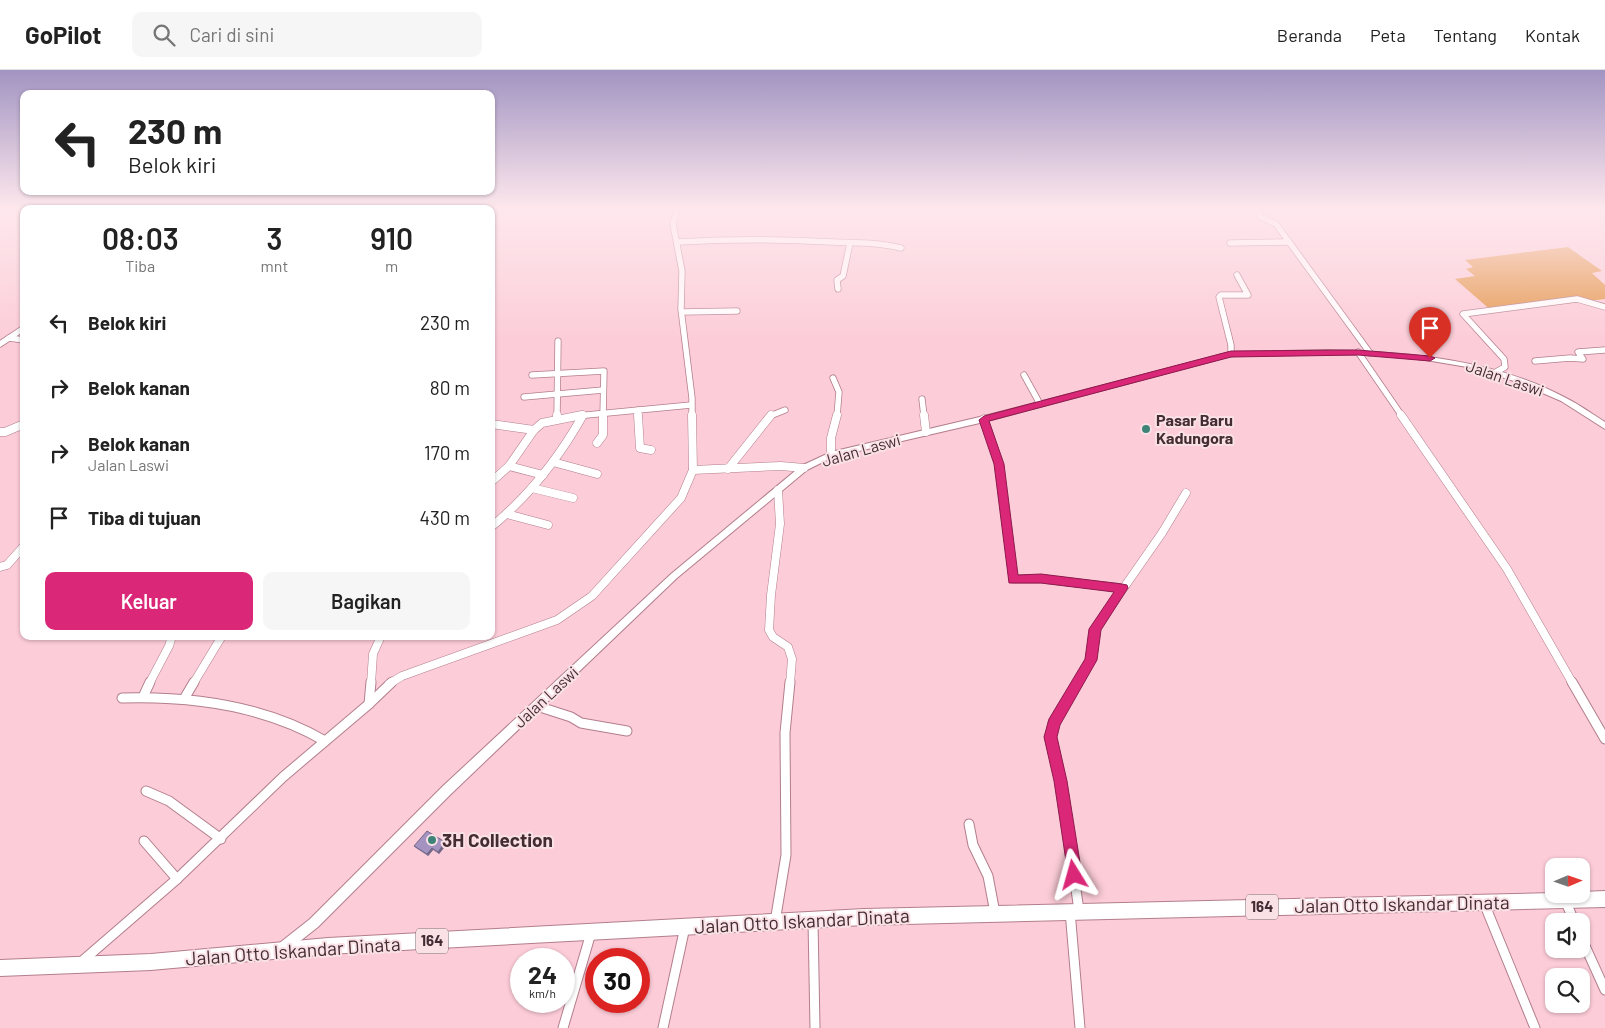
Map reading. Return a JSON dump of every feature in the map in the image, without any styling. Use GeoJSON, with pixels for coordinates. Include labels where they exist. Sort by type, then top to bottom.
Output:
{"type":"FeatureCollection","features":[{"type":"Feature","properties":{"kind":"main road","name":"Jalan Otto Iskandar Dinata"},"geometry":{"type":"LineString","coordinates":[[1590,899],[1605,899]]}},
{"type":"Feature","properties":{"kind":"main road","name":"Jalan Otto Iskandar Dinata"},"geometry":{"type":"LineString","coordinates":[[0,968],[151,962],[281,949],[864,917],[1545,901]]}},
{"type":"Feature","properties":{"kind":"street"},"geometry":{"type":"LineString","coordinates":[[75,966],[178,879],[283,777],[369,704],[387,685],[402,676],[557,620],[577,608],[598,590],[681,498],[693,470],[691,405],[682,312],[682,271],[680,254]]}},
{"type":"Feature","properties":{"kind":"street"},"geometry":{"type":"LineString","coordinates":[[838,289],[837,281],[844,276],[848,254]]}},
{"type":"Feature","properties":{"kind":"street"},"geometry":{"type":"LineString","coordinates":[[1297,254],[1370,353]]}},
{"type":"Feature","properties":{"kind":"street"},"geometry":{"type":"LineString","coordinates":[[1231,354],[1231,344],[1219,297],[1221,295],[1248,295],[1237,275]]}},
{"type":"Feature","properties":{"kind":"street"},"geometry":{"type":"LineString","coordinates":[[1496,372],[1505,367],[1504,359],[1463,314],[1577,299],[1594,302],[1605,307]]}},
{"type":"Feature","properties":{"kind":"street"},"geometry":{"type":"LineString","coordinates":[[682,312],[737,311]]}},
{"type":"Feature","properties":{"kind":"street"},"geometry":{"type":"LineString","coordinates":[[0,344],[20,331]]}},
{"type":"Feature","properties":{"kind":"street"},"geometry":{"type":"LineString","coordinates":[[9,338],[20,339]]}},
{"type":"Feature","properties":{"kind":"street"},"geometry":{"type":"LineString","coordinates":[[557,419],[558,341]]}},
{"type":"Feature","properties":{"kind":"street"},"geometry":{"type":"LineString","coordinates":[[1535,361],[1570,358],[1584,359],[1578,352],[1605,350]]}},
{"type":"Feature","properties":{"kind":"street"},"geometry":{"type":"LineString","coordinates":[[1358,352],[1507,569],[1605,739]]}},
{"type":"Feature","properties":{"kind":"street","name":"Jalan Laswi"},"geometry":{"type":"LineString","coordinates":[[281,949],[326,910],[447,790],[674,576],[804,468],[831,455],[984,420],[1231,354],[1358,352],[1450,360],[1496,372],[1559,398],[1579,408],[1605,426]]}},
{"type":"Feature","properties":{"kind":"street"},"geometry":{"type":"LineString","coordinates":[[532,375],[557,372],[604,371],[603,435],[597,443]]}},
{"type":"Feature","properties":{"kind":"street"},"geometry":{"type":"LineString","coordinates":[[1024,375],[1040,404]]}},
{"type":"Feature","properties":{"kind":"street"},"geometry":{"type":"LineString","coordinates":[[831,455],[831,432],[840,392],[833,378]]}},
{"type":"Feature","properties":{"kind":"street"},"geometry":{"type":"LineString","coordinates":[[524,397],[603,390]]}},
{"type":"Feature","properties":{"kind":"street"},"geometry":{"type":"LineString","coordinates":[[922,400],[926,432]]}},
{"type":"Feature","properties":{"kind":"street"},"geometry":{"type":"LineString","coordinates":[[495,478],[509,466],[534,430],[542,423],[583,415],[691,405]]}},
{"type":"Feature","properties":{"kind":"street"},"geometry":{"type":"LineString","coordinates":[[638,410],[640,448],[651,450]]}},
{"type":"Feature","properties":{"kind":"street"},"geometry":{"type":"LineString","coordinates":[[728,469],[771,415],[784,410]]}},
{"type":"Feature","properties":{"kind":"street"},"geometry":{"type":"LineString","coordinates":[[495,524],[543,475],[570,439],[583,415]]}},
{"type":"Feature","properties":{"kind":"street"},"geometry":{"type":"LineString","coordinates":[[984,420],[999,464],[1013,579],[1041,579],[1122,588]]}},
{"type":"Feature","properties":{"kind":"street"},"geometry":{"type":"LineString","coordinates":[[495,425],[534,430]]}},
{"type":"Feature","properties":{"kind":"street"},"geometry":{"type":"LineString","coordinates":[[0,432],[5,432],[20,426]]}},
{"type":"Feature","properties":{"kind":"street"},"geometry":{"type":"LineString","coordinates":[[553,462],[597,474]]}},
{"type":"Feature","properties":{"kind":"street"},"geometry":{"type":"LineString","coordinates":[[509,466],[543,475]]}},
{"type":"Feature","properties":{"kind":"street"},"geometry":{"type":"LineString","coordinates":[[693,470],[781,466],[804,468]]}},
{"type":"Feature","properties":{"kind":"street"},"geometry":{"type":"LineString","coordinates":[[495,472],[499,473]]}},
{"type":"Feature","properties":{"kind":"street"},"geometry":{"type":"LineString","coordinates":[[532,488],[573,498]]}},
{"type":"Feature","properties":{"kind":"street"},"geometry":{"type":"LineString","coordinates":[[775,922],[786,855],[785,733],[792,658],[788,647],[773,637],[769,630],[773,576],[780,524],[778,490]]}},
{"type":"Feature","properties":{"kind":"street"},"geometry":{"type":"LineString","coordinates":[[1080,1028],[1074,911],[1060,781],[1050,737],[1053,723],[1091,660],[1095,629],[1162,533],[1186,493]]}},
{"type":"Feature","properties":{"kind":"street"},"geometry":{"type":"LineString","coordinates":[[507,514],[548,525]]}},
{"type":"Feature","properties":{"kind":"street"},"geometry":{"type":"LineString","coordinates":[[0,567],[7,566],[20,551]]}},
{"type":"Feature","properties":{"kind":"street"},"geometry":{"type":"LineString","coordinates":[[143,697],[171,640]]}},
{"type":"Feature","properties":{"kind":"street"},"geometry":{"type":"LineString","coordinates":[[184,699],[220,640]]}},
{"type":"Feature","properties":{"kind":"street"},"geometry":{"type":"LineString","coordinates":[[369,704],[373,654],[379,640]]}},
{"type":"Feature","properties":{"kind":"street"},"geometry":{"type":"LineString","coordinates":[[122,698],[184,699],[212,703],[273,717],[301,727],[325,741]]}},
{"type":"Feature","properties":{"kind":"street"},"geometry":{"type":"LineString","coordinates":[[537,706],[571,717],[581,723],[627,731]]}},
{"type":"Feature","properties":{"kind":"street"},"geometry":{"type":"LineString","coordinates":[[146,791],[169,802],[221,839]]}},
{"type":"Feature","properties":{"kind":"street"},"geometry":{"type":"LineString","coordinates":[[969,824],[973,845],[988,876],[995,913]]}},
{"type":"Feature","properties":{"kind":"street"},"geometry":{"type":"LineString","coordinates":[[144,842],[178,879]]}},
{"type":"Feature","properties":{"kind":"street"},"geometry":{"type":"LineString","coordinates":[[1484,903],[1535,1028]]}},
{"type":"Feature","properties":{"kind":"street"},"geometry":{"type":"LineString","coordinates":[[813,921],[816,1028]]}},
{"type":"Feature","properties":{"kind":"street"},"geometry":{"type":"LineString","coordinates":[[663,1028],[685,927]]}},
{"type":"Feature","properties":{"kind":"street"},"geometry":{"type":"LineString","coordinates":[[564,1028],[591,933]]}},
{"type":"Feature","properties":{"kind":"street"},"geometry":{"type":"LineString","coordinates":[[1590,957],[1605,990]]}},
{"type":"Feature","properties":{"kind":"shaded area"},"geometry":{"type":"Polygon","coordinates":[[[1515,254],[1578,254],[1602,271],[1592,273],[1605,285],[1605,299],[1493,312],[1455,279],[1475,276],[1466,269],[1473,267],[1465,260],[1515,254]]]}},
{"type":"Feature","properties":{"kind":"building","name":"3H Collection"},"geometry":{"type":"Polygon","coordinates":[[[427,831],[445,842],[438,852],[432,848],[427,854],[414,846],[427,831]]]}},
{"type":"Feature","properties":{"kind":"place","name":"Pasar Baru Kadungora"},"geometry":{"type":"Point","coordinates":[1146,429]}},
{"type":"Feature","properties":{"kind":"place","name":"3H Collection"},"geometry":{"type":"Point","coordinates":[432,840]}},
{"type":"Feature","properties":{"kind":"route"},"geometry":{"type":"LineString","coordinates":[[1074,875],[1060,781],[1050,737],[1053,723],[1091,660],[1095,629],[1122,588],[1057,580],[1013,579],[1006,537],[999,464],[984,420],[1231,354],[1358,352],[1430,358]]}}]}
